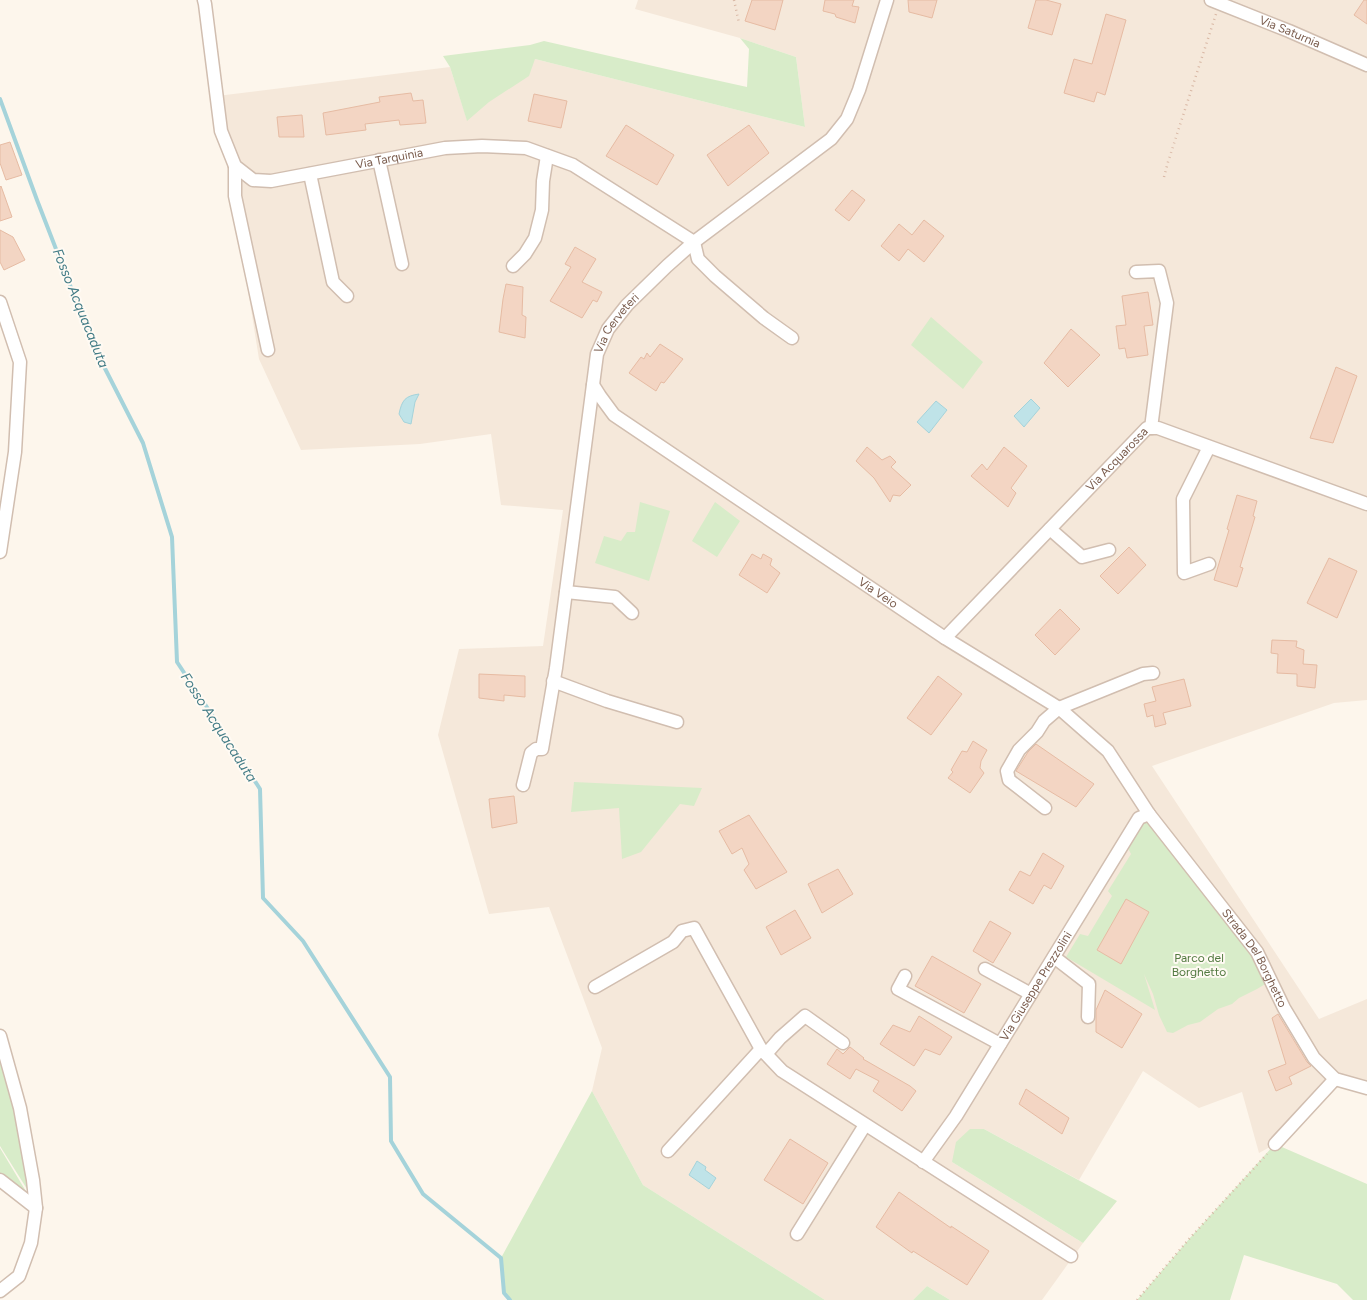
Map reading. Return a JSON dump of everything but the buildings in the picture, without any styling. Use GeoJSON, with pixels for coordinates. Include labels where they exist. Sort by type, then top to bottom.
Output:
{"type":"FeatureCollection","features":[{"type":"Feature","properties":{"kind":"street"},"geometry":{"type":"LineString","coordinates":[[204,0],[221,131],[235,166],[235,196],[268,350]]}},
{"type":"Feature","properties":{"kind":"street","name":"Via Cerveteri"},"geometry":{"type":"LineString","coordinates":[[524,785],[531,753],[536,749],[542,749],[554,681],[597,354],[608,329],[627,305],[694,242],[831,139],[847,119],[859,90],[887,0]]}},
{"type":"Feature","properties":{"kind":"street","name":"Via Saturnia"},"geometry":{"type":"LineString","coordinates":[[1216,2],[1367,65]]}},
{"type":"Feature","properties":{"kind":"street","name":"Via Tarquinia"},"geometry":{"type":"LineString","coordinates":[[235,166],[253,180],[271,181],[445,148],[482,146],[526,148],[573,165],[694,242]]}},
{"type":"Feature","properties":{"kind":"street"},"geometry":{"type":"LineString","coordinates":[[513,266],[525,254],[535,238],[542,210],[543,181],[547,156]]}},
{"type":"Feature","properties":{"kind":"street"},"geometry":{"type":"LineString","coordinates":[[379,160],[402,264]]}},
{"type":"Feature","properties":{"kind":"street"},"geometry":{"type":"LineString","coordinates":[[310,174],[333,282],[347,296]]}},
{"type":"Feature","properties":{"kind":"street"},"geometry":{"type":"LineString","coordinates":[[694,242],[698,259],[715,276],[764,318],[792,338]]}},
{"type":"Feature","properties":{"kind":"street"},"geometry":{"type":"LineString","coordinates":[[1136,272],[1158,271],[1167,303],[1151,428]]}},
{"type":"Feature","properties":{"kind":"street"},"geometry":{"type":"LineString","coordinates":[[0,302],[20,362],[15,452],[0,552]]}},
{"type":"Feature","properties":{"kind":"street","name":"Via Veio"},"geometry":{"type":"LineString","coordinates":[[593,385],[614,415],[945,638],[1059,708],[1108,751],[1149,814]]}},
{"type":"Feature","properties":{"kind":"street","name":"Via Acquarossa"},"geometry":{"type":"LineString","coordinates":[[945,638],[1147,428],[1158,428],[1367,504]]}},
{"type":"Feature","properties":{"kind":"street"},"geometry":{"type":"LineString","coordinates":[[1209,564],[1184,574],[1183,499],[1210,447]]}},
{"type":"Feature","properties":{"kind":"street"},"geometry":{"type":"LineString","coordinates":[[1050,529],[1082,557],[1109,550]]}},
{"type":"Feature","properties":{"kind":"street"},"geometry":{"type":"LineString","coordinates":[[566,592],[615,597],[632,613]]}},
{"type":"Feature","properties":{"kind":"street"},"geometry":{"type":"LineString","coordinates":[[1045,808],[1009,780],[1007,771],[1019,750],[1037,732],[1044,721],[1059,708],[1143,674],[1154,673]]}},
{"type":"Feature","properties":{"kind":"street"},"geometry":{"type":"LineString","coordinates":[[554,681],[588,695],[677,722]]}},
{"type":"Feature","properties":{"kind":"street","name":"Via Giuseppe Prezzolini"},"geometry":{"type":"LineString","coordinates":[[923,1162],[956,1116],[1140,818],[1149,814]]}},
{"type":"Feature","properties":{"kind":"street","name":"Strada Del Borghetto"},"geometry":{"type":"LineString","coordinates":[[1149,814],[1257,952],[1284,1008],[1314,1058],[1335,1079],[1367,1088]]}},
{"type":"Feature","properties":{"kind":"street"},"geometry":{"type":"LineString","coordinates":[[595,987],[673,942],[682,931],[694,928],[763,1051],[782,1071],[1071,1256]]}},
{"type":"Feature","properties":{"kind":"street"},"geometry":{"type":"LineString","coordinates":[[1054,957],[1089,984],[1088,1018]]}},
{"type":"Feature","properties":{"kind":"street"},"geometry":{"type":"LineString","coordinates":[[986,969],[1031,994]]}},
{"type":"Feature","properties":{"kind":"street"},"geometry":{"type":"LineString","coordinates":[[905,976],[898,988],[1000,1044]]}},
{"type":"Feature","properties":{"kind":"street"},"geometry":{"type":"LineString","coordinates":[[668,1151],[763,1051],[805,1016],[843,1043]]}},
{"type":"Feature","properties":{"kind":"street"},"geometry":{"type":"LineString","coordinates":[[0,1036],[20,1108],[36,1208],[31,1243],[18,1276],[0,1291]]}},
{"type":"Feature","properties":{"kind":"street"},"geometry":{"type":"LineString","coordinates":[[1275,1144],[1335,1079]]}},
{"type":"Feature","properties":{"kind":"street"},"geometry":{"type":"LineString","coordinates":[[796,1234],[865,1125]]}},
{"type":"Feature","properties":{"kind":"street"},"geometry":{"type":"LineString","coordinates":[[0,1180],[36,1208]]}},
{"type":"Feature","properties":{"kind":"path"},"geometry":{"type":"LineString","coordinates":[[734,0],[739,22]]}},
{"type":"Feature","properties":{"kind":"path"},"geometry":{"type":"LineString","coordinates":[[1164,177],[1216,2]]}},
{"type":"Feature","properties":{"kind":"path"},"geometry":{"type":"LineString","coordinates":[[1137,1300],[1275,1144]]}},
{"type":"Feature","properties":{"kind":"shaded area"},"geometry":{"type":"Polygon","coordinates":[[[638,0],[1367,0],[1367,700],[1334,703],[1152,766],[1319,1019],[1367,999],[1367,1084],[1335,1079],[1275,1144],[1259,1153],[1242,1092],[1199,1108],[1143,1071],[1079,1180],[984,1129],[952,1162],[1083,1243],[1042,1300],[950,1300],[927,1286],[913,1300],[825,1300],[643,1185],[592,1091],[602,1048],[549,907],[489,914],[438,735],[459,649],[543,646],[563,510],[501,505],[491,434],[420,444],[301,450],[259,359],[217,96],[450,67],[467,120],[535,59],[805,127],[796,57],[740,38],[635,9],[638,0]]]}},
{"type":"Feature","properties":{"kind":"green space"},"geometry":{"type":"Polygon","coordinates":[[[740,38],[796,57],[805,127],[535,59],[529,76],[489,102],[467,121],[450,67],[443,56],[530,45],[544,41],[747,87],[749,49],[740,38]]]}},
{"type":"Feature","properties":{"kind":"green space"},"geometry":{"type":"Polygon","coordinates":[[[931,317],[983,362],[963,389],[911,345],[931,317]]]}},
{"type":"Feature","properties":{"kind":"green space"},"geometry":{"type":"Polygon","coordinates":[[[640,502],[670,511],[649,581],[595,563],[604,536],[621,541],[627,532],[635,532],[640,502]]]}},
{"type":"Feature","properties":{"kind":"green space"},"geometry":{"type":"Polygon","coordinates":[[[715,502],[740,521],[717,557],[692,541],[715,502]]]}},
{"type":"Feature","properties":{"kind":"green space"},"geometry":{"type":"Polygon","coordinates":[[[574,782],[702,788],[694,806],[680,804],[641,852],[622,859],[619,808],[571,812],[574,782]]]}},
{"type":"Feature","properties":{"kind":"green space","name":"Parco del Borghetto"},"geometry":{"type":"Polygon","coordinates":[[[1148,818],[1251,954],[1267,983],[1239,998],[1232,1004],[1218,1009],[1200,1022],[1188,1025],[1173,1033],[1167,1032],[1144,974],[1155,1010],[1066,957],[1080,934],[1088,936],[1112,896],[1108,891],[1131,854],[1126,844],[1137,826],[1148,818]]]}},
{"type":"Feature","properties":{"kind":"green space"},"geometry":{"type":"Polygon","coordinates":[[[0,1036],[32,1197],[0,1146],[0,1036]]]}},
{"type":"Feature","properties":{"kind":"green space"},"geometry":{"type":"Polygon","coordinates":[[[592,1091],[643,1185],[825,1300],[510,1300],[504,1293],[501,1258],[592,1091]]]}},
{"type":"Feature","properties":{"kind":"green space"},"geometry":{"type":"Polygon","coordinates":[[[970,1129],[984,1129],[1117,1201],[1083,1243],[952,1162],[956,1142],[970,1129]]]}},
{"type":"Feature","properties":{"kind":"green space"},"geometry":{"type":"Polygon","coordinates":[[[1275,1144],[1367,1184],[1367,1300],[1353,1300],[1337,1284],[1244,1255],[1230,1300],[1137,1300],[1189,1239],[1275,1144]]]}},
{"type":"Feature","properties":{"kind":"green space"},"geometry":{"type":"Polygon","coordinates":[[[0,1148],[36,1208],[0,1180],[0,1148]]]}},
{"type":"Feature","properties":{"kind":"green space"},"geometry":{"type":"Polygon","coordinates":[[[927,1286],[950,1300],[913,1300],[927,1286]]]}},
{"type":"Feature","properties":{"kind":"water"},"geometry":{"type":"Polygon","coordinates":[[[419,394],[415,402],[411,424],[404,422],[399,414],[401,405],[410,396],[419,394]]]}},
{"type":"Feature","properties":{"kind":"water"},"geometry":{"type":"Polygon","coordinates":[[[1031,399],[1040,408],[1024,427],[1014,416],[1031,399]]]}},
{"type":"Feature","properties":{"kind":"water"},"geometry":{"type":"Polygon","coordinates":[[[936,401],[947,410],[929,433],[917,422],[936,401]]]}},
{"type":"Feature","properties":{"kind":"water"},"geometry":{"type":"Polygon","coordinates":[[[697,1161],[706,1167],[705,1170],[716,1178],[709,1189],[689,1175],[697,1161]]]}},
{"type":"Feature","properties":{"kind":"waterway","name":"Fosso Acquacaduta"},"geometry":{"type":"LineString","coordinates":[[0,99],[94,347],[143,443],[172,537],[177,662],[260,789],[263,898],[303,941],[390,1077],[391,1141],[423,1194],[501,1258],[504,1293],[510,1300]]}}]}
